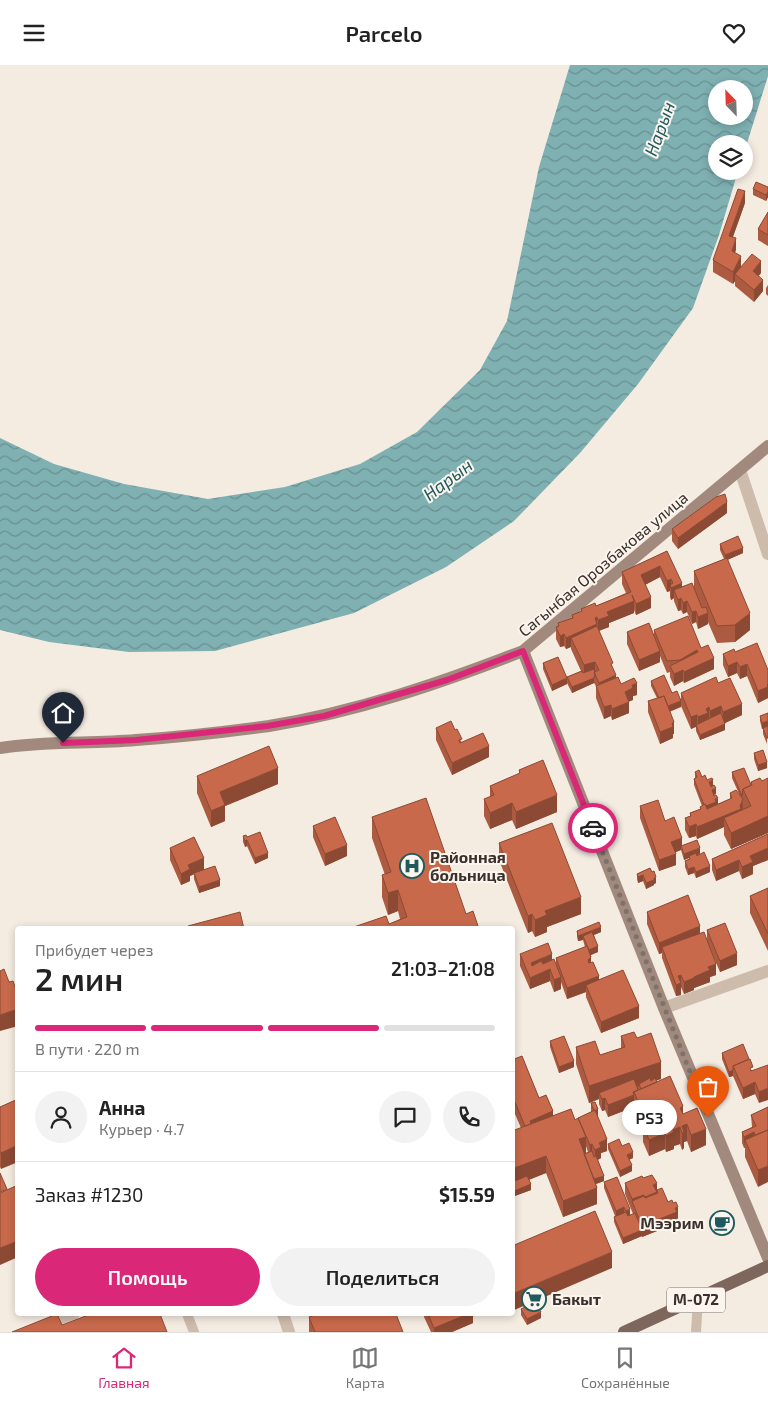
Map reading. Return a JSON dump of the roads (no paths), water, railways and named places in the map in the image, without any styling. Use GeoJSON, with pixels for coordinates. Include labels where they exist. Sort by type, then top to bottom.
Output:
{"type":"FeatureCollection","features":[{"type":"Feature","properties":{"kind":"main road","name":"М-072"},"geometry":{"type":"LineString","coordinates":[[624,1332],[768,1265]]}},
{"type":"Feature","properties":{"kind":"street","name":"Сагынбая Орозбакова улица"},"geometry":{"type":"LineString","coordinates":[[768,447],[523,651],[664,1008],[768,1259]]}},
{"type":"Feature","properties":{"kind":"street"},"geometry":{"type":"LineString","coordinates":[[740,470],[768,554]]}},
{"type":"Feature","properties":{"kind":"street"},"geometry":{"type":"LineString","coordinates":[[0,748],[27,744],[136,740],[267,726],[324,716],[447,680],[523,651]]}},
{"type":"Feature","properties":{"kind":"street"},"geometry":{"type":"LineString","coordinates":[[664,1008],[768,971]]}},
{"type":"Feature","properties":{"kind":"street"},"geometry":{"type":"LineString","coordinates":[[284,1316],[289,1332]]}},
{"type":"Feature","properties":{"kind":"lane"},"geometry":{"type":"LineString","coordinates":[[696,1332],[698,1299]]}},
{"type":"Feature","properties":{"kind":"lane"},"geometry":{"type":"LineString","coordinates":[[26,1332],[70,1316]]}},
{"type":"Feature","properties":{"kind":"lane"},"geometry":{"type":"LineString","coordinates":[[188,1316],[194,1332]]}},
{"type":"Feature","properties":{"kind":"water","name":"Нарын"},"geometry":{"type":"Polygon","coordinates":[[[570,65],[768,65],[768,76],[753,124],[753,80],[708,80],[708,125],[753,125],[750,135],[708,135],[708,180],[735,180],[719,235],[693,308],[638,384],[580,453],[514,521],[446,567],[354,613],[215,651],[129,652],[49,642],[0,630],[0,438],[54,464],[124,484],[208,499],[285,487],[360,464],[417,432],[480,370],[507,321],[539,167],[570,65]]]}},
{"type":"Feature","properties":{"kind":"place","name":"Районная больница"},"geometry":{"type":"Point","coordinates":[412,866]}},
{"type":"Feature","properties":{"kind":"place","name":"PS3"},"geometry":{"type":"Point","coordinates":[708,1117]}},
{"type":"Feature","properties":{"kind":"place","name":"Мээрим"},"geometry":{"type":"Point","coordinates":[722,1223]}},
{"type":"Feature","properties":{"kind":"place","name":"Бакыт"},"geometry":{"type":"Point","coordinates":[534,1299]}}]}
